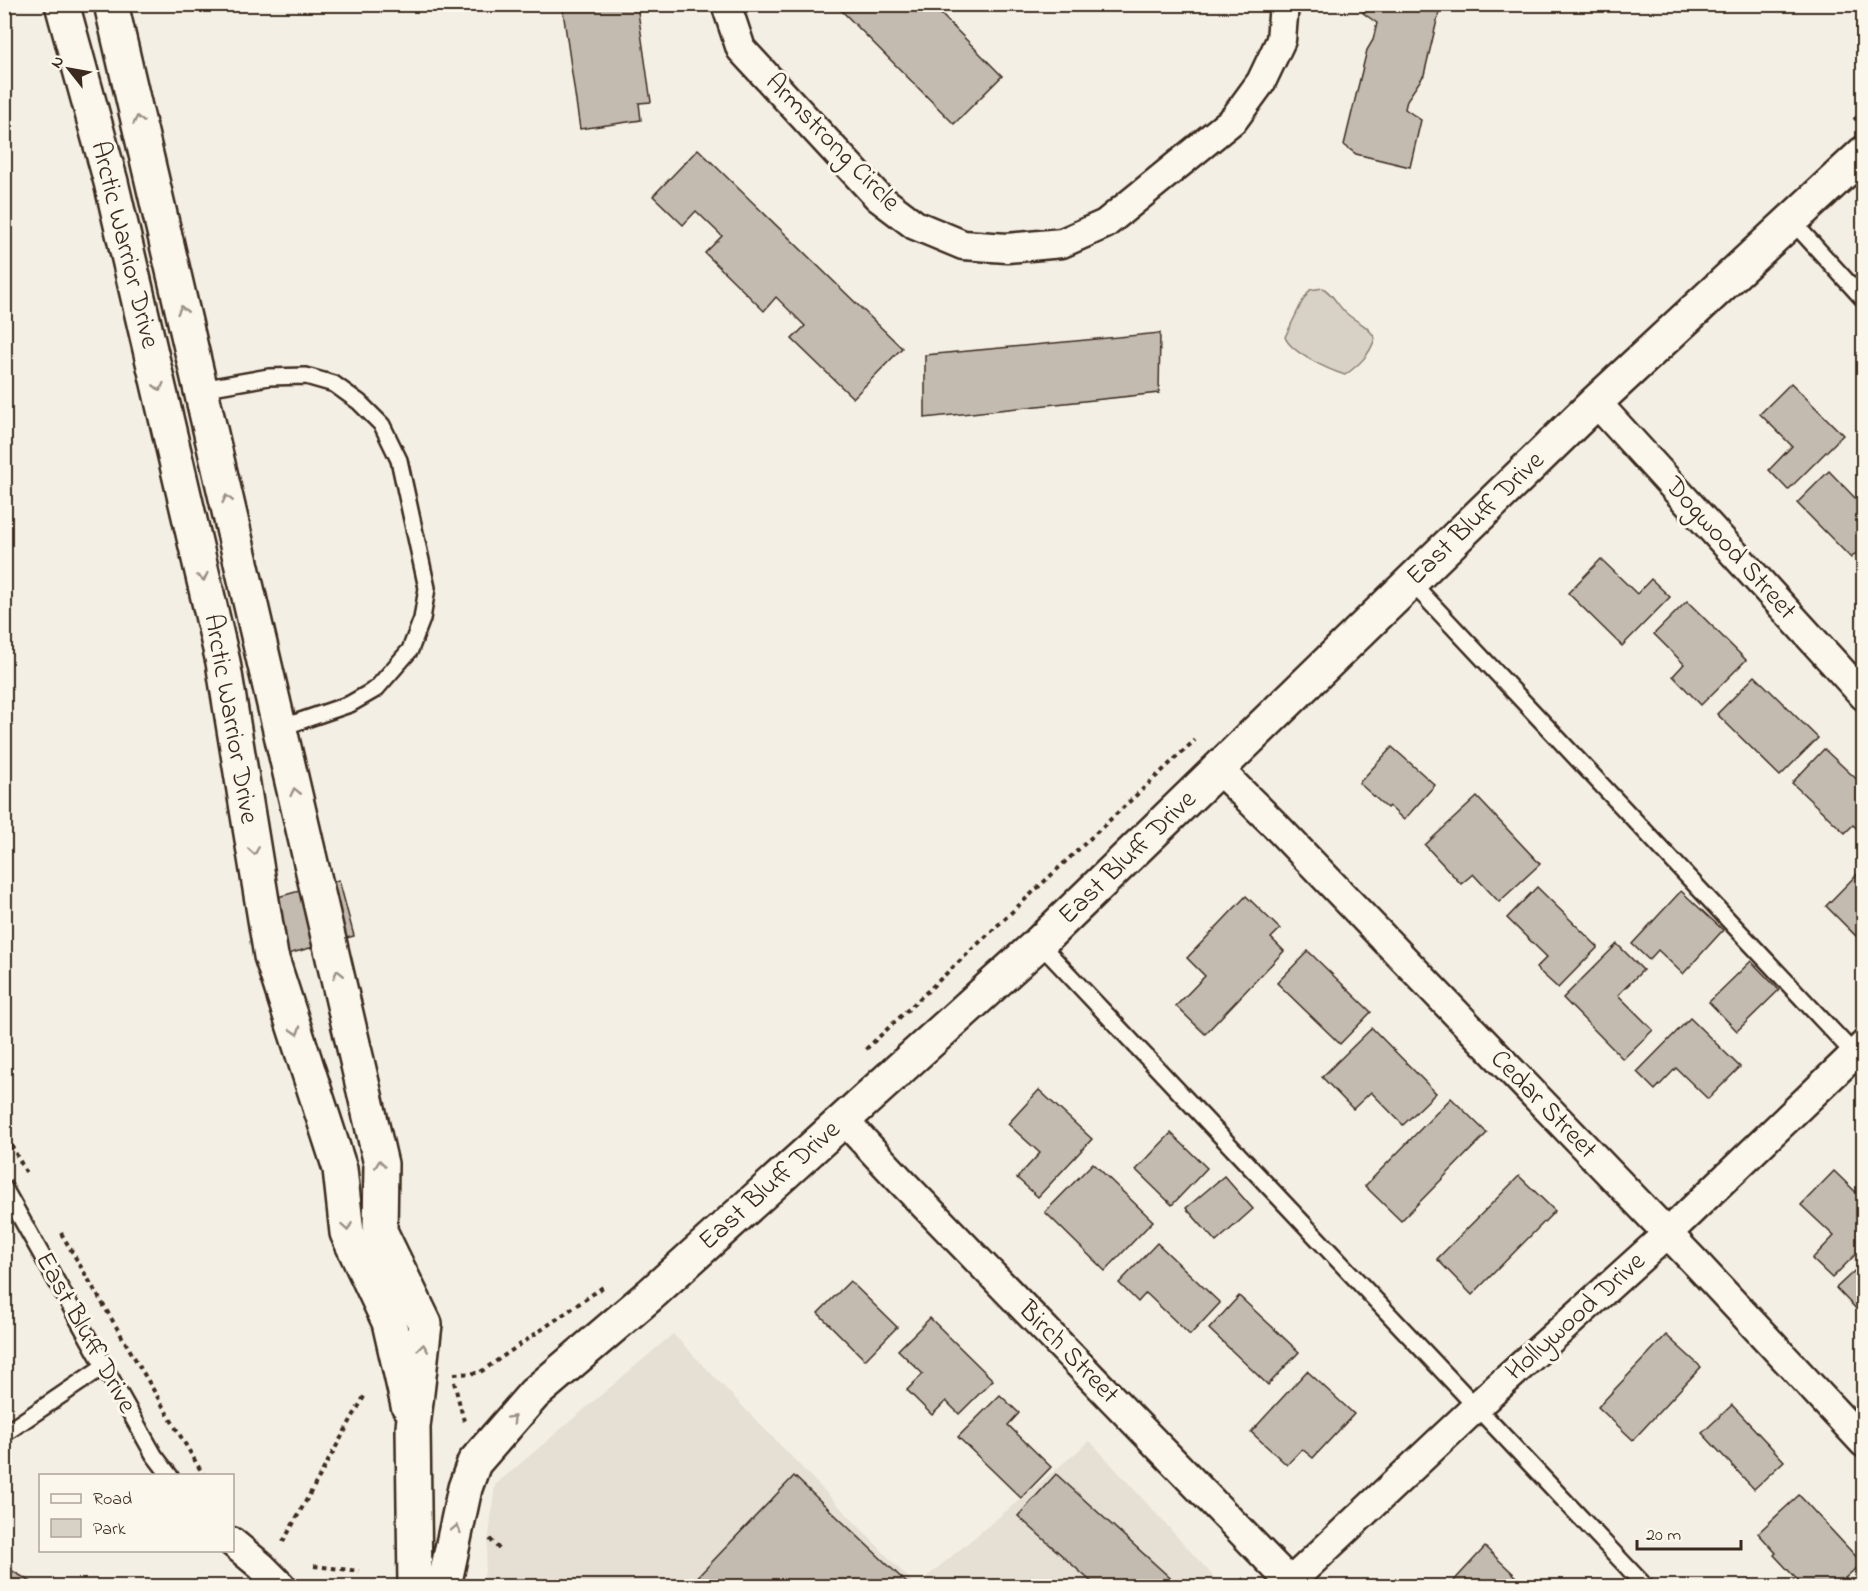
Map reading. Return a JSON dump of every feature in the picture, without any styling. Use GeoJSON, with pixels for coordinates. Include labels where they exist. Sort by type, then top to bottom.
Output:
{"type":"FeatureCollection","features":[{"type":"Feature","properties":{"kind":"main road","name":"Arctic Warrior Drive"},"geometry":{"type":"LineString","coordinates":[[62,4],[111,182],[223,662],[271,956],[340,1169],[347,1233],[389,1322],[413,1427]]}},
{"type":"Feature","properties":{"kind":"main road","name":"Arctic Warrior Drive"},"geometry":{"type":"LineString","coordinates":[[111,4],[381,1164],[380,1231],[425,1324],[413,1427],[415,1587]]}},
{"type":"Feature","properties":{"kind":"main road","name":"East Bluff Drive"},"geometry":{"type":"LineString","coordinates":[[444,1587],[465,1488],[474,1463],[534,1394],[650,1296],[1039,943],[1596,402],[1791,220],[1855,140]]}},
{"type":"Feature","properties":{"kind":"street","name":"Armstrong Circle"},"geometry":{"type":"LineString","coordinates":[[726,4],[741,49],[878,197],[915,225],[963,245],[1007,248],[1062,243],[1105,224],[1234,119],[1261,82],[1281,40],[1284,4]]}},
{"type":"Feature","properties":{"kind":"street","name":"Dogwood Street"},"geometry":{"type":"LineString","coordinates":[[1596,402],[1863,696]]}},
{"type":"Feature","properties":{"kind":"street","name":"Cedar Street"},"geometry":{"type":"LineString","coordinates":[[1219,770],[1275,825],[1696,1263],[1863,1443]]}},
{"type":"Feature","properties":{"kind":"street","name":"Hollywood Drive"},"geometry":{"type":"LineString","coordinates":[[1290,1585],[1476,1407],[1667,1234],[1860,1054]]}},
{"type":"Feature","properties":{"kind":"street","name":"Birch Street"},"geometry":{"type":"LineString","coordinates":[[843,1119],[1290,1585]]}},
{"type":"Feature","properties":{"kind":"street"},"geometry":{"type":"LineString","coordinates":[[234,1544],[261,1566],[281,1587]]}},
{"type":"Feature","properties":{"kind":"lane"},"geometry":{"type":"LineString","coordinates":[[1791,220],[1863,300]]}},
{"type":"Feature","properties":{"kind":"lane"},"geometry":{"type":"LineString","coordinates":[[201,389],[269,377],[288,376],[306,376],[334,384],[360,402],[382,425],[399,460],[427,588],[422,619],[410,650],[376,689],[350,704],[280,728]]}},
{"type":"Feature","properties":{"kind":"lane"},"geometry":{"type":"LineString","coordinates":[[1411,582],[1860,1054]]}},
{"type":"Feature","properties":{"kind":"lane"},"geometry":{"type":"LineString","coordinates":[[1039,943],[1645,1587]]}},
{"type":"Feature","properties":{"kind":"lane","name":"East Bluff Drive"},"geometry":{"type":"LineString","coordinates":[[4,1188],[154,1455],[168,1474]]}},
{"type":"Feature","properties":{"kind":"lane"},"geometry":{"type":"LineString","coordinates":[[4,1434],[104,1366]]}},
{"type":"Feature","properties":{"kind":"path"},"geometry":{"type":"LineString","coordinates":[[1855,140],[1863,110]]}},
{"type":"Feature","properties":{"kind":"path"},"geometry":{"type":"LineString","coordinates":[[859,1056],[1200,735]]}},
{"type":"Feature","properties":{"kind":"path"},"geometry":{"type":"LineString","coordinates":[[4,1119],[10,1143],[32,1182]]}},
{"type":"Feature","properties":{"kind":"path"},"geometry":{"type":"LineString","coordinates":[[61,1231],[203,1474]]}},
{"type":"Feature","properties":{"kind":"path"},"geometry":{"type":"LineString","coordinates":[[452,1374],[479,1373],[603,1286]]}},
{"type":"Feature","properties":{"kind":"path"},"geometry":{"type":"LineString","coordinates":[[280,1548],[366,1393]]}},
{"type":"Feature","properties":{"kind":"path"},"geometry":{"type":"LineString","coordinates":[[314,1566],[359,1572]]}},
{"type":"Feature","properties":{"kind":"shaded area"},"geometry":{"type":"Polygon","coordinates":[[[673,1334],[916,1586],[483,1586],[495,1485],[673,1334]]]}},
{"type":"Feature","properties":{"kind":"shaded area"},"geometry":{"type":"Polygon","coordinates":[[[1090,1441],[1222,1586],[916,1586],[1090,1441]]]}},
{"type":"Feature","properties":{"kind":"green space"},"geometry":{"type":"Polygon","coordinates":[[[1323,288],[1350,317],[1365,326],[1375,338],[1363,359],[1345,375],[1302,355],[1285,337],[1310,290],[1323,288]]]}},
{"type":"Feature","properties":{"kind":"building"},"geometry":{"type":"Polygon","coordinates":[[[562,4],[637,5],[651,102],[639,103],[641,120],[580,129],[562,4]]]}},
{"type":"Feature","properties":{"kind":"building"},"geometry":{"type":"Polygon","coordinates":[[[835,4],[931,4],[1002,76],[954,124],[835,4]]]}},
{"type":"Feature","properties":{"kind":"building"},"geometry":{"type":"Polygon","coordinates":[[[1365,4],[1428,4],[1439,12],[1424,75],[1407,100],[1405,109],[1421,120],[1410,167],[1356,154],[1344,145],[1367,50],[1373,40],[1377,23],[1363,13],[1365,4]]]}},
{"type":"Feature","properties":{"kind":"building"},"geometry":{"type":"Polygon","coordinates":[[[698,149],[902,348],[853,398],[792,339],[805,326],[776,297],[764,311],[705,253],[722,236],[696,211],[683,225],[653,196],[698,149]]]}},
{"type":"Feature","properties":{"kind":"building"},"geometry":{"type":"Polygon","coordinates":[[[1160,333],[1159,393],[925,418],[925,355],[1160,333]]]}},
{"type":"Feature","properties":{"kind":"building"},"geometry":{"type":"Polygon","coordinates":[[[1791,383],[1843,435],[1788,490],[1769,470],[1792,446],[1760,414],[1791,383]]]}},
{"type":"Feature","properties":{"kind":"building"},"geometry":{"type":"Polygon","coordinates":[[[1829,471],[1857,500],[1864,493],[1864,546],[1851,558],[1797,503],[1829,471]]]}},
{"type":"Feature","properties":{"kind":"building"},"geometry":{"type":"Polygon","coordinates":[[[1601,559],[1637,594],[1651,579],[1670,597],[1622,646],[1568,593],[1601,559]]]}},
{"type":"Feature","properties":{"kind":"building"},"geometry":{"type":"Polygon","coordinates":[[[1687,601],[1746,660],[1701,705],[1673,676],[1684,664],[1654,634],[1687,601]]]}},
{"type":"Feature","properties":{"kind":"building"},"geometry":{"type":"Polygon","coordinates":[[[1755,676],[1818,738],[1780,776],[1717,714],[1755,676]]]}},
{"type":"Feature","properties":{"kind":"building"},"geometry":{"type":"Polygon","coordinates":[[[1392,747],[1435,785],[1404,820],[1359,783],[1392,747]]]}},
{"type":"Feature","properties":{"kind":"building"},"geometry":{"type":"Polygon","coordinates":[[[1824,749],[1864,786],[1864,835],[1853,825],[1845,833],[1792,783],[1824,749]]]}},
{"type":"Feature","properties":{"kind":"building"},"geometry":{"type":"Polygon","coordinates":[[[1477,797],[1540,864],[1499,902],[1473,874],[1461,884],[1425,845],[1477,797]]]}},
{"type":"Feature","properties":{"kind":"building"},"geometry":{"type":"Polygon","coordinates":[[[1863,868],[1864,941],[1862,942],[1826,906],[1863,868]]]}},
{"type":"Feature","properties":{"kind":"building"},"geometry":{"type":"Polygon","coordinates":[[[339,880],[354,936],[288,954],[274,898],[339,880]]]}},
{"type":"Feature","properties":{"kind":"building"},"geometry":{"type":"Polygon","coordinates":[[[1537,887],[1598,947],[1558,988],[1536,968],[1547,957],[1507,918],[1537,887]]]}},
{"type":"Feature","properties":{"kind":"building"},"geometry":{"type":"Polygon","coordinates":[[[1681,891],[1723,930],[1683,974],[1658,950],[1649,960],[1632,944],[1681,891]]]}},
{"type":"Feature","properties":{"kind":"building"},"geometry":{"type":"Polygon","coordinates":[[[1246,896],[1280,929],[1271,938],[1284,951],[1205,1034],[1176,1006],[1205,976],[1187,958],[1246,896]]]}},
{"type":"Feature","properties":{"kind":"building"},"geometry":{"type":"Polygon","coordinates":[[[1617,944],[1643,970],[1618,995],[1653,1030],[1623,1059],[1563,998],[1617,944]]]}},
{"type":"Feature","properties":{"kind":"building"},"geometry":{"type":"Polygon","coordinates":[[[1308,951],[1371,1012],[1340,1044],[1277,983],[1308,951]]]}},
{"type":"Feature","properties":{"kind":"building"},"geometry":{"type":"Polygon","coordinates":[[[1751,961],[1779,990],[1737,1031],[1709,1002],[1751,961]]]}},
{"type":"Feature","properties":{"kind":"building"},"geometry":{"type":"Polygon","coordinates":[[[1690,1018],[1740,1067],[1708,1099],[1676,1068],[1655,1090],[1637,1072],[1690,1018]]]}},
{"type":"Feature","properties":{"kind":"building"},"geometry":{"type":"Polygon","coordinates":[[[1372,1028],[1436,1093],[1403,1125],[1371,1092],[1353,1109],[1322,1077],[1372,1028]]]}},
{"type":"Feature","properties":{"kind":"building"},"geometry":{"type":"Polygon","coordinates":[[[1039,1090],[1092,1139],[1038,1197],[1017,1178],[1040,1153],[1008,1124],[1039,1090]]]}},
{"type":"Feature","properties":{"kind":"building"},"geometry":{"type":"Polygon","coordinates":[[[1451,1098],[1487,1133],[1401,1221],[1365,1186],[1451,1098]]]}},
{"type":"Feature","properties":{"kind":"building"},"geometry":{"type":"Polygon","coordinates":[[[1171,1133],[1207,1168],[1172,1205],[1136,1170],[1171,1133]]]}},
{"type":"Feature","properties":{"kind":"building"},"geometry":{"type":"Polygon","coordinates":[[[1093,1163],[1153,1221],[1105,1271],[1045,1212],[1093,1163]]]}},
{"type":"Feature","properties":{"kind":"building"},"geometry":{"type":"Polygon","coordinates":[[[1834,1171],[1864,1200],[1864,1246],[1832,1278],[1812,1259],[1834,1236],[1801,1205],[1834,1171]]]}},
{"type":"Feature","properties":{"kind":"building"},"geometry":{"type":"Polygon","coordinates":[[[1224,1176],[1253,1209],[1216,1242],[1186,1208],[1224,1176]]]}},
{"type":"Feature","properties":{"kind":"building"},"geometry":{"type":"Polygon","coordinates":[[[1519,1176],[1555,1211],[1472,1295],[1437,1259],[1519,1176]]]}},
{"type":"Feature","properties":{"kind":"building"},"geometry":{"type":"Polygon","coordinates":[[[1157,1243],[1220,1303],[1190,1335],[1146,1293],[1138,1302],[1119,1283],[1157,1243]]]}},
{"type":"Feature","properties":{"kind":"building"},"geometry":{"type":"Polygon","coordinates":[[[1864,1262],[1864,1317],[1836,1288],[1864,1262]]]}},
{"type":"Feature","properties":{"kind":"building"},"geometry":{"type":"Polygon","coordinates":[[[850,1281],[897,1327],[865,1360],[818,1313],[850,1281]]]}},
{"type":"Feature","properties":{"kind":"building"},"geometry":{"type":"Polygon","coordinates":[[[1239,1296],[1299,1352],[1268,1385],[1209,1329],[1239,1296]]]}},
{"type":"Feature","properties":{"kind":"building"},"geometry":{"type":"Polygon","coordinates":[[[930,1318],[993,1380],[959,1414],[946,1401],[932,1415],[907,1390],[923,1374],[898,1350],[930,1318]]]}},
{"type":"Feature","properties":{"kind":"building"},"geometry":{"type":"Polygon","coordinates":[[[1666,1335],[1701,1367],[1633,1440],[1598,1407],[1666,1335]]]}},
{"type":"Feature","properties":{"kind":"building"},"geometry":{"type":"Polygon","coordinates":[[[1307,1371],[1354,1414],[1313,1458],[1302,1449],[1287,1465],[1251,1432],[1307,1371]]]}},
{"type":"Feature","properties":{"kind":"building"},"geometry":{"type":"Polygon","coordinates":[[[1000,1395],[1019,1413],[1008,1425],[1051,1467],[1021,1498],[958,1437],[1000,1395]]]}},
{"type":"Feature","properties":{"kind":"building"},"geometry":{"type":"Polygon","coordinates":[[[1732,1405],[1784,1461],[1754,1489],[1702,1433],[1732,1405]]]}},
{"type":"Feature","properties":{"kind":"building"},"geometry":{"type":"Polygon","coordinates":[[[1056,1474],[1179,1586],[1096,1586],[1018,1516],[1056,1474]]]}},
{"type":"Feature","properties":{"kind":"building"},"geometry":{"type":"Polygon","coordinates":[[[794,1476],[910,1586],[689,1586],[794,1476]]]}},
{"type":"Feature","properties":{"kind":"building"},"geometry":{"type":"Polygon","coordinates":[[[1799,1495],[1862,1563],[1836,1586],[1803,1586],[1774,1555],[1776,1553],[1758,1533],[1799,1495]]]}},
{"type":"Feature","properties":{"kind":"building"},"geometry":{"type":"Polygon","coordinates":[[[1485,1547],[1520,1580],[1514,1586],[1449,1586],[1485,1547]]]}},
{"type":"Feature","properties":{"kind":"building"},"geometry":{"type":"Polygon","coordinates":[[[4,1566],[38,1586],[4,1586],[4,1566]]]}}]}
